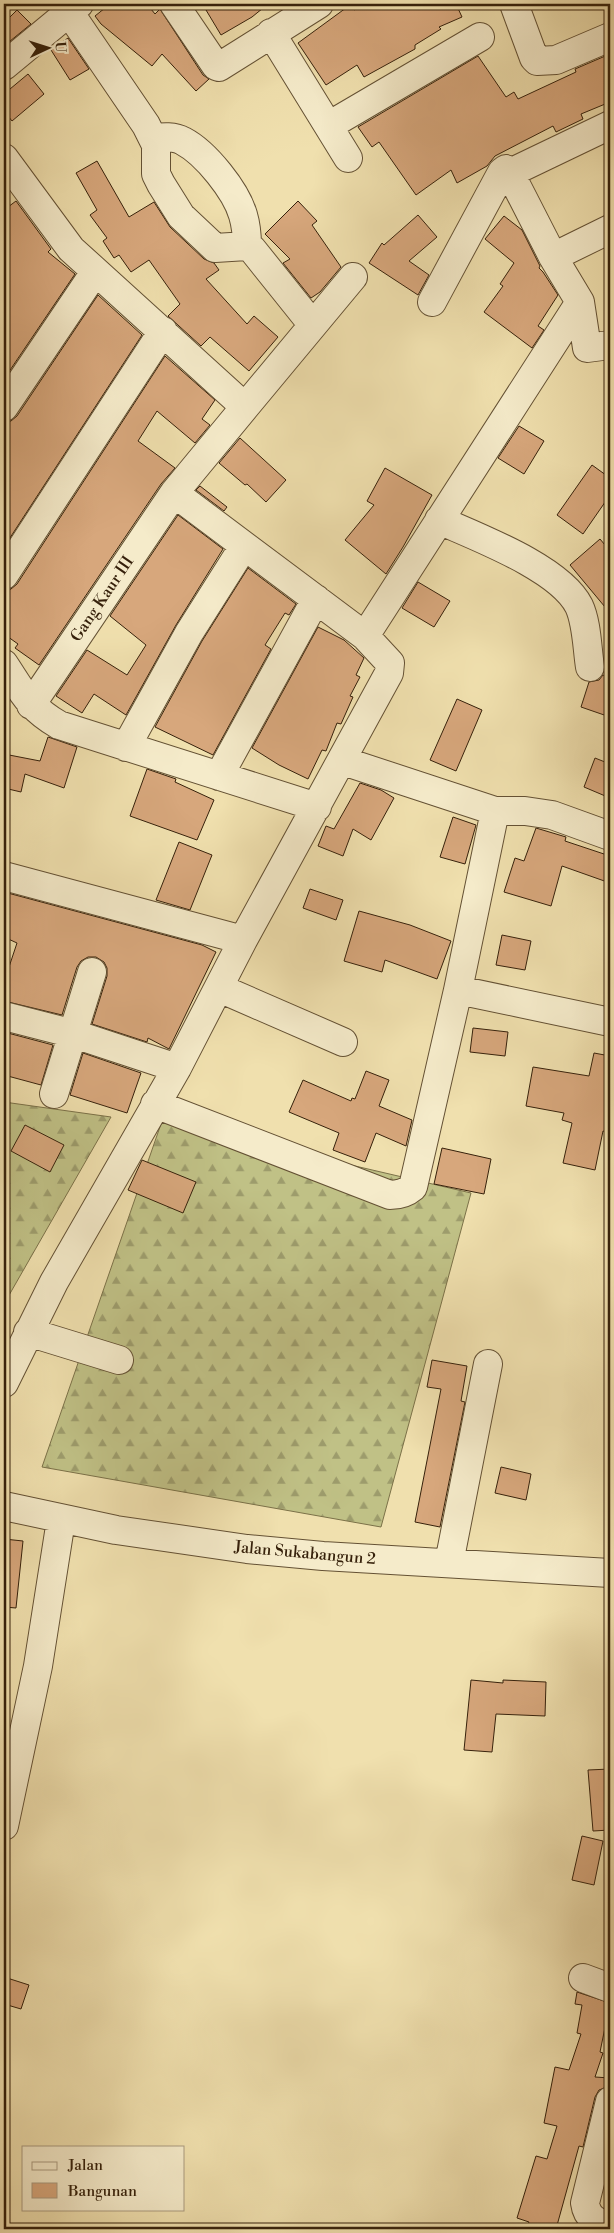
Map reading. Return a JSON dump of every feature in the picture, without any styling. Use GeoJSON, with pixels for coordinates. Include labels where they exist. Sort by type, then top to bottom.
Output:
{"type":"FeatureCollection","features":[{"type":"Feature","properties":{"kind":"street"},"geometry":{"type":"LineString","coordinates":[[174,4],[217,67],[319,4]]}},
{"type":"Feature","properties":{"kind":"street"},"geometry":{"type":"LineString","coordinates":[[514,4],[534,58],[537,61],[556,60],[610,37]]}},
{"type":"Feature","properties":{"kind":"street"},"geometry":{"type":"LineString","coordinates":[[4,66],[74,8],[153,138],[156,145],[156,174],[181,216],[215,248],[247,246],[252,249],[312,324]]}},
{"type":"Feature","properties":{"kind":"street"},"geometry":{"type":"LineString","coordinates":[[270,33],[330,126],[348,158]]}},
{"type":"Feature","properties":{"kind":"street"},"geometry":{"type":"LineString","coordinates":[[330,126],[480,36]]}},
{"type":"Feature","properties":{"kind":"street"},"geometry":{"type":"LineString","coordinates":[[510,173],[610,125]]}},
{"type":"Feature","properties":{"kind":"street"},"geometry":{"type":"LineString","coordinates":[[153,138],[169,137],[182,140],[210,163],[224,180],[243,213],[247,246]]}},
{"type":"Feature","properties":{"kind":"street"},"geometry":{"type":"LineString","coordinates":[[4,158],[71,249],[245,407]]}},
{"type":"Feature","properties":{"kind":"street"},"geometry":{"type":"LineString","coordinates":[[432,302],[502,172],[506,169],[510,173],[580,302],[587,348],[610,345]]}},
{"type":"Feature","properties":{"kind":"street"},"geometry":{"type":"LineString","coordinates":[[554,257],[610,229]]}},
{"type":"Feature","properties":{"kind":"street"},"geometry":{"type":"LineString","coordinates":[[4,407],[95,272]]}},
{"type":"Feature","properties":{"kind":"street","name":"Gang Kaur III"},"geometry":{"type":"LineString","coordinates":[[31,705],[174,494],[312,324],[353,277]]}},
{"type":"Feature","properties":{"kind":"street"},"geometry":{"type":"LineString","coordinates":[[365,636],[580,302]]}},
{"type":"Feature","properties":{"kind":"street"},"geometry":{"type":"LineString","coordinates":[[4,575],[163,331]]}},
{"type":"Feature","properties":{"kind":"street"},"geometry":{"type":"LineString","coordinates":[[4,1383],[54,1282],[176,1068],[343,761],[390,669],[390,663],[365,636],[174,494]]}},
{"type":"Feature","properties":{"kind":"street"},"geometry":{"type":"LineString","coordinates":[[439,520],[532,564],[553,577],[572,594],[583,619],[590,666]]}},
{"type":"Feature","properties":{"kind":"street"},"geometry":{"type":"LineString","coordinates":[[126,747],[190,633],[244,546]]}},
{"type":"Feature","properties":{"kind":"street"},"geometry":{"type":"LineString","coordinates":[[219,776],[316,599]]}},
{"type":"Feature","properties":{"kind":"street"},"geometry":{"type":"LineString","coordinates":[[4,664],[31,705],[41,714],[59,724],[126,747],[317,806]]}},
{"type":"Feature","properties":{"kind":"street"},"geometry":{"type":"LineString","coordinates":[[343,761],[494,811],[525,811],[552,815],[610,836]]}},
{"type":"Feature","properties":{"kind":"street"},"geometry":{"type":"LineString","coordinates":[[155,1104],[390,1194],[400,1194],[413,1187],[458,990],[494,811]]}},
{"type":"Feature","properties":{"kind":"street"},"geometry":{"type":"LineString","coordinates":[[4,876],[244,940]]}},
{"type":"Feature","properties":{"kind":"street"},"geometry":{"type":"LineString","coordinates":[[54,1094],[92,972]]}},
{"type":"Feature","properties":{"kind":"street"},"geometry":{"type":"LineString","coordinates":[[219,988],[343,1042]]}},
{"type":"Feature","properties":{"kind":"street"},"geometry":{"type":"LineString","coordinates":[[458,990],[610,1022]]}},
{"type":"Feature","properties":{"kind":"street"},"geometry":{"type":"LineString","coordinates":[[4,1016],[74,1034],[176,1068]]}},
{"type":"Feature","properties":{"kind":"street"},"geometry":{"type":"LineString","coordinates":[[28,1332],[119,1360]]}},
{"type":"Feature","properties":{"kind":"street"},"geometry":{"type":"LineString","coordinates":[[449,1563],[488,1364]]}},
{"type":"Feature","properties":{"kind":"street","name":"Jalan Sukabangun 2"},"geometry":{"type":"LineString","coordinates":[[4,1506],[61,1520],[116,1530],[247,1549],[323,1556],[574,1572],[610,1572]]}},
{"type":"Feature","properties":{"kind":"street"},"geometry":{"type":"LineString","coordinates":[[4,1826],[11,1750],[38,1666],[61,1520]]}},
{"type":"Feature","properties":{"kind":"street"},"geometry":{"type":"LineString","coordinates":[[583,1978],[610,1988]]}},
{"type":"Feature","properties":{"kind":"street"},"geometry":{"type":"LineString","coordinates":[[610,2101],[585,2203],[586,2214],[592,2219],[610,2226]]}},
{"type":"Feature","properties":{"kind":"green space"},"geometry":{"type":"Polygon","coordinates":[[[4,1102],[111,1117],[4,1304],[4,1102]]]}},
{"type":"Feature","properties":{"kind":"green space"},"geometry":{"type":"Polygon","coordinates":[[[162,1121],[471,1193],[381,1527],[42,1467],[162,1121]]]}},
{"type":"Feature","properties":{"kind":"building"},"geometry":{"type":"Polygon","coordinates":[[[110,4],[147,4],[155,14],[160,9],[203,75],[209,79],[196,91],[162,54],[152,66],[101,24],[95,16],[110,4]]]}},
{"type":"Feature","properties":{"kind":"building"},"geometry":{"type":"Polygon","coordinates":[[[217,4],[268,4],[252,17],[221,35],[206,10],[217,4]]]}},
{"type":"Feature","properties":{"kind":"building"},"geometry":{"type":"Polygon","coordinates":[[[364,4],[456,4],[462,17],[439,27],[441,29],[415,45],[415,49],[364,77],[357,65],[326,85],[298,43],[350,5],[354,10],[364,4]]]}},
{"type":"Feature","properties":{"kind":"building"},"geometry":{"type":"Polygon","coordinates":[[[17,10],[31,24],[4,46],[4,23],[17,10]]]}},
{"type":"Feature","properties":{"kind":"building"},"geometry":{"type":"Polygon","coordinates":[[[68,38],[89,69],[70,80],[51,50],[68,38]]]}},
{"type":"Feature","properties":{"kind":"building"},"geometry":{"type":"Polygon","coordinates":[[[610,54],[610,102],[581,114],[583,119],[556,132],[553,126],[495,156],[487,166],[457,183],[451,170],[416,195],[379,142],[372,147],[358,127],[478,56],[506,97],[514,92],[518,99],[576,72],[575,69],[610,54]]]}},
{"type":"Feature","properties":{"kind":"building"},"geometry":{"type":"Polygon","coordinates":[[[28,74],[44,94],[12,121],[4,111],[4,94],[28,74]]]}},
{"type":"Feature","properties":{"kind":"building"},"geometry":{"type":"Polygon","coordinates":[[[97,161],[129,217],[154,202],[170,227],[204,259],[214,263],[219,270],[206,279],[247,324],[254,316],[278,337],[249,371],[210,337],[201,346],[168,316],[180,304],[149,260],[131,272],[119,255],[114,258],[103,241],[107,238],[90,215],[97,210],[76,173],[97,161]]]}},
{"type":"Feature","properties":{"kind":"building"},"geometry":{"type":"Polygon","coordinates":[[[16,201],[51,249],[48,252],[75,274],[4,379],[4,210],[16,201]]]}},
{"type":"Feature","properties":{"kind":"building"},"geometry":{"type":"Polygon","coordinates":[[[298,201],[317,221],[312,225],[341,267],[320,292],[311,298],[283,263],[290,259],[265,234],[298,201]]]}},
{"type":"Feature","properties":{"kind":"building"},"geometry":{"type":"Polygon","coordinates":[[[418,215],[437,237],[409,261],[429,275],[418,295],[369,263],[382,243],[384,245],[418,215]]]}},
{"type":"Feature","properties":{"kind":"building"},"geometry":{"type":"Polygon","coordinates":[[[504,216],[522,230],[540,266],[539,268],[558,295],[538,326],[544,330],[532,348],[484,312],[503,286],[500,284],[514,263],[485,239],[504,216]]]}},
{"type":"Feature","properties":{"kind":"building"},"geometry":{"type":"Polygon","coordinates":[[[98,295],[142,335],[4,547],[4,422],[11,421],[17,416],[98,295]]]}},
{"type":"Feature","properties":{"kind":"building"},"geometry":{"type":"Polygon","coordinates":[[[165,356],[215,400],[202,419],[210,425],[195,443],[157,411],[138,441],[175,468],[161,484],[39,665],[15,648],[18,644],[4,634],[4,591],[11,589],[17,584],[165,356]]]}},
{"type":"Feature","properties":{"kind":"building"},"geometry":{"type":"Polygon","coordinates":[[[519,426],[544,441],[524,474],[498,458],[519,426]]]}},
{"type":"Feature","properties":{"kind":"building"},"geometry":{"type":"Polygon","coordinates":[[[240,438],[286,480],[266,502],[247,484],[245,485],[219,463],[240,438]]]}},
{"type":"Feature","properties":{"kind":"building"},"geometry":{"type":"Polygon","coordinates":[[[592,465],[610,478],[610,495],[583,534],[557,515],[592,465]]]}},
{"type":"Feature","properties":{"kind":"building"},"geometry":{"type":"Polygon","coordinates":[[[385,468],[432,495],[386,574],[345,540],[374,505],[367,501],[385,468]]]}},
{"type":"Feature","properties":{"kind":"building"},"geometry":{"type":"Polygon","coordinates":[[[200,486],[227,507],[224,511],[196,490],[200,486]]]}},
{"type":"Feature","properties":{"kind":"building"},"geometry":{"type":"Polygon","coordinates":[[[178,515],[223,549],[176,625],[126,715],[94,694],[82,713],[56,696],[87,650],[127,675],[146,645],[110,616],[178,515]]]}},
{"type":"Feature","properties":{"kind":"building"},"geometry":{"type":"Polygon","coordinates":[[[600,539],[610,551],[610,613],[570,565],[600,539]]]}},
{"type":"Feature","properties":{"kind":"building"},"geometry":{"type":"Polygon","coordinates":[[[248,568],[296,604],[289,615],[285,613],[265,645],[271,649],[213,755],[155,727],[202,641],[248,568]]]}},
{"type":"Feature","properties":{"kind":"building"},"geometry":{"type":"Polygon","coordinates":[[[418,582],[450,601],[434,627],[402,608],[418,582]]]}},
{"type":"Feature","properties":{"kind":"building"},"geometry":{"type":"Polygon","coordinates":[[[318,627],[344,640],[364,658],[356,675],[360,677],[350,696],[353,697],[341,724],[337,723],[326,751],[322,750],[308,779],[279,765],[252,748],[318,627]]]}},
{"type":"Feature","properties":{"kind":"building"},"geometry":{"type":"Polygon","coordinates":[[[603,675],[610,678],[610,717],[581,707],[589,682],[599,680],[603,675]]]}},
{"type":"Feature","properties":{"kind":"building"},"geometry":{"type":"Polygon","coordinates":[[[457,699],[482,710],[456,771],[430,760],[457,699]]]}},
{"type":"Feature","properties":{"kind":"building"},"geometry":{"type":"Polygon","coordinates":[[[48,737],[77,747],[64,788],[25,774],[21,792],[4,788],[4,754],[40,761],[48,737]]]}},
{"type":"Feature","properties":{"kind":"building"},"geometry":{"type":"Polygon","coordinates":[[[595,758],[610,764],[610,798],[584,787],[595,758]]]}},
{"type":"Feature","properties":{"kind":"building"},"geometry":{"type":"Polygon","coordinates":[[[147,769],[176,779],[175,782],[214,800],[197,840],[130,816],[147,769]]]}},
{"type":"Feature","properties":{"kind":"building"},"geometry":{"type":"Polygon","coordinates":[[[360,783],[381,790],[394,798],[371,840],[353,829],[343,856],[318,846],[326,826],[334,829],[360,783]]]}},
{"type":"Feature","properties":{"kind":"building"},"geometry":{"type":"Polygon","coordinates":[[[453,817],[476,825],[465,864],[440,857],[453,817]]]}},
{"type":"Feature","properties":{"kind":"building"},"geometry":{"type":"Polygon","coordinates":[[[536,828],[566,837],[565,841],[610,856],[610,883],[562,866],[551,906],[504,892],[515,858],[524,861],[536,828]]]}},
{"type":"Feature","properties":{"kind":"building"},"geometry":{"type":"Polygon","coordinates":[[[179,842],[212,855],[190,910],[156,900],[179,842]]]}},
{"type":"Feature","properties":{"kind":"building"},"geometry":{"type":"Polygon","coordinates":[[[310,889],[343,900],[336,920],[303,908],[310,889]]]}},
{"type":"Feature","properties":{"kind":"building"},"geometry":{"type":"Polygon","coordinates":[[[4,892],[202,945],[216,952],[169,1049],[148,1038],[147,1042],[92,1024],[107,976],[107,968],[104,962],[96,957],[88,957],[81,961],[77,967],[62,1015],[4,1001],[4,972],[7,973],[17,943],[4,937],[4,892]]]}},
{"type":"Feature","properties":{"kind":"building"},"geometry":{"type":"Polygon","coordinates":[[[359,911],[410,925],[451,941],[437,979],[385,960],[382,972],[344,961],[359,911]]]}},
{"type":"Feature","properties":{"kind":"building"},"geometry":{"type":"Polygon","coordinates":[[[502,935],[531,941],[525,970],[496,965],[502,935]]]}},
{"type":"Feature","properties":{"kind":"building"},"geometry":{"type":"Polygon","coordinates":[[[473,1028],[508,1032],[505,1056],[470,1052],[473,1028]]]}},
{"type":"Feature","properties":{"kind":"building"},"geometry":{"type":"Polygon","coordinates":[[[4,1032],[53,1045],[41,1085],[4,1075],[4,1032]]]}},
{"type":"Feature","properties":{"kind":"building"},"geometry":{"type":"Polygon","coordinates":[[[83,1053],[141,1073],[127,1113],[70,1095],[83,1053]]]}},
{"type":"Feature","properties":{"kind":"building"},"geometry":{"type":"Polygon","coordinates":[[[594,1053],[610,1056],[610,1133],[603,1131],[595,1170],[563,1163],[572,1123],[562,1120],[564,1113],[526,1106],[533,1067],[589,1076],[594,1053]]]}},
{"type":"Feature","properties":{"kind":"building"},"geometry":{"type":"Polygon","coordinates":[[[366,1071],[389,1080],[379,1106],[412,1120],[406,1146],[376,1133],[365,1162],[333,1150],[339,1133],[289,1112],[303,1080],[351,1101],[352,1098],[355,1099],[366,1071]]]}},
{"type":"Feature","properties":{"kind":"building"},"geometry":{"type":"Polygon","coordinates":[[[25,1125],[64,1145],[50,1172],[11,1151],[25,1125]]]}},
{"type":"Feature","properties":{"kind":"building"},"geometry":{"type":"Polygon","coordinates":[[[442,1148],[491,1159],[484,1194],[434,1184],[442,1148]]]}},
{"type":"Feature","properties":{"kind":"building"},"geometry":{"type":"Polygon","coordinates":[[[142,1160],[196,1182],[183,1213],[128,1190],[142,1160]]]}},
{"type":"Feature","properties":{"kind":"building"},"geometry":{"type":"Polygon","coordinates":[[[432,1360],[467,1366],[461,1401],[465,1402],[440,1527],[415,1522],[441,1389],[427,1387],[432,1360]]]}},
{"type":"Feature","properties":{"kind":"building"},"geometry":{"type":"Polygon","coordinates":[[[501,1467],[531,1474],[526,1500],[495,1493],[501,1467]]]}},
{"type":"Feature","properties":{"kind":"building"},"geometry":{"type":"Polygon","coordinates":[[[4,1539],[23,1541],[16,1608],[4,1607],[4,1539]]]}},
{"type":"Feature","properties":{"kind":"building"},"geometry":{"type":"Polygon","coordinates":[[[471,1680],[503,1683],[503,1680],[546,1682],[545,1716],[496,1714],[492,1752],[464,1750],[471,1680]]]}},
{"type":"Feature","properties":{"kind":"building"},"geometry":{"type":"Polygon","coordinates":[[[610,1769],[610,1830],[593,1831],[588,1770],[610,1769]]]}},
{"type":"Feature","properties":{"kind":"building"},"geometry":{"type":"Polygon","coordinates":[[[582,1836],[603,1841],[594,1885],[572,1880],[582,1836]]]}},
{"type":"Feature","properties":{"kind":"building"},"geometry":{"type":"Polygon","coordinates":[[[4,1977],[29,1985],[21,2009],[4,2004],[4,1977]]]}},
{"type":"Feature","properties":{"kind":"building"},"geometry":{"type":"Polygon","coordinates":[[[577,1992],[610,2003],[600,2052],[603,2053],[595,2077],[610,2078],[610,2086],[599,2090],[595,2097],[583,2147],[579,2146],[556,2229],[526,2229],[529,2222],[517,2218],[536,2156],[547,2159],[557,2126],[544,2123],[555,2067],[569,2070],[581,2034],[577,2033],[582,2005],[575,2004],[577,1992]]]}}]}
